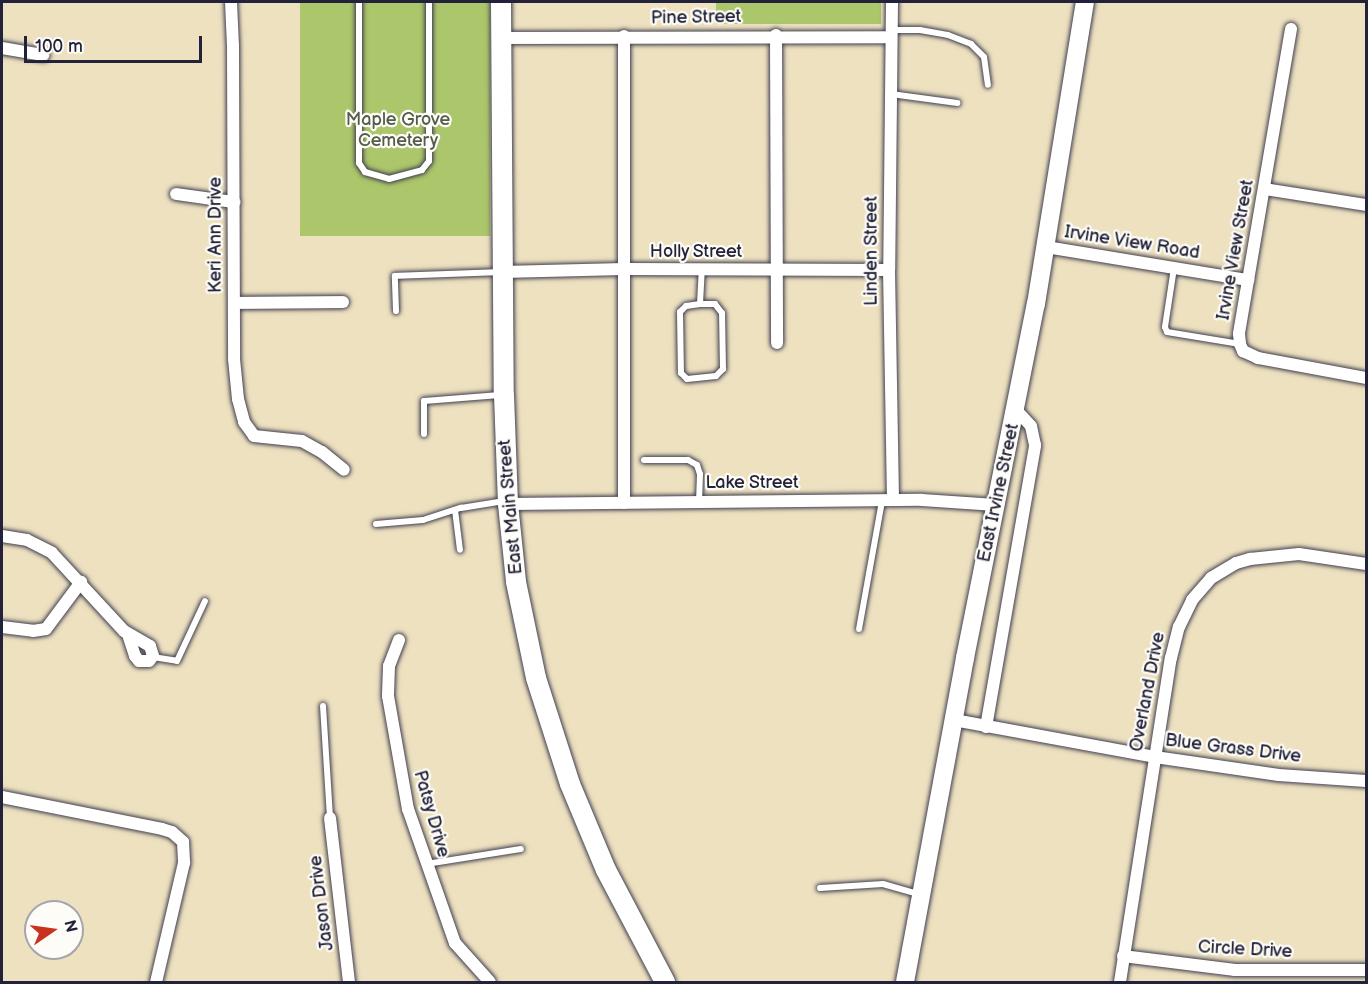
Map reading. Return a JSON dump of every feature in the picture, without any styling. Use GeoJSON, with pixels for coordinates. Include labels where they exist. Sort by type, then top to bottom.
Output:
{"type":"FeatureCollection","features":[{"type":"Feature","properties":{"kind":"main road","name":"East Main Street"},"geometry":{"type":"LineString","coordinates":[[501,2],[504,395],[508,502],[521,607],[536,678],[557,749],[596,847],[665,982]]}},
{"type":"Feature","properties":{"kind":"street","name":"Keri Ann Drive"},"geometry":{"type":"LineString","coordinates":[[231,2],[234,373],[244,422],[254,436],[283,439],[312,446],[344,470]]}},
{"type":"Feature","properties":{"kind":"street","name":"Linden Street"},"geometry":{"type":"LineString","coordinates":[[888,500],[891,2]]}},
{"type":"Feature","properties":{"kind":"street","name":"East Irvine Street"},"geometry":{"type":"LineString","coordinates":[[905,982],[1046,247],[1085,2]]}},
{"type":"Feature","properties":{"kind":"street","name":"Irvine View Street"},"geometry":{"type":"LineString","coordinates":[[1291,29],[1239,334],[1240,344],[1249,355],[1258,358],[1366,378]]}},
{"type":"Feature","properties":{"kind":"street","name":"Pine Street"},"geometry":{"type":"LineString","coordinates":[[501,38],[891,33]]}},
{"type":"Feature","properties":{"kind":"street"},"geometry":{"type":"LineString","coordinates":[[776,35],[777,343]]}},
{"type":"Feature","properties":{"kind":"street"},"geometry":{"type":"LineString","coordinates":[[624,36],[624,503]]}},
{"type":"Feature","properties":{"kind":"street"},"geometry":{"type":"LineString","coordinates":[[2,48],[43,55]]}},
{"type":"Feature","properties":{"kind":"street"},"geometry":{"type":"LineString","coordinates":[[1265,189],[1366,205]]}},
{"type":"Feature","properties":{"kind":"street"},"geometry":{"type":"LineString","coordinates":[[176,194],[234,202]]}},
{"type":"Feature","properties":{"kind":"street","name":"Irvine View Road"},"geometry":{"type":"LineString","coordinates":[[1046,247],[1248,280]]}},
{"type":"Feature","properties":{"kind":"street","name":"Holly Street"},"geometry":{"type":"LineString","coordinates":[[502,272],[624,269],[889,270]]}},
{"type":"Feature","properties":{"kind":"street"},"geometry":{"type":"LineString","coordinates":[[234,303],[343,302]]}},
{"type":"Feature","properties":{"kind":"street"},"geometry":{"type":"LineString","coordinates":[[986,727],[1035,445],[1031,426],[1016,410]]}},
{"type":"Feature","properties":{"kind":"street","name":"Lake Street"},"geometry":{"type":"LineString","coordinates":[[508,502],[888,500],[966,501],[996,505]]}},
{"type":"Feature","properties":{"kind":"street"},"geometry":{"type":"LineString","coordinates":[[2,536],[27,540],[52,553],[128,634],[139,661],[149,661],[153,656]]}},
{"type":"Feature","properties":{"kind":"street","name":"Overland Drive"},"geometry":{"type":"LineString","coordinates":[[1119,982],[1155,758],[1179,627],[1192,600],[1211,578],[1236,563],[1282,554],[1317,555],[1366,564]]}},
{"type":"Feature","properties":{"kind":"street"},"geometry":{"type":"LineString","coordinates":[[2,627],[33,631],[46,629],[81,582]]}},
{"type":"Feature","properties":{"kind":"street","name":"Patsy Drive"},"geometry":{"type":"LineString","coordinates":[[399,640],[390,666],[388,696],[403,790],[426,864],[455,943],[462,954],[490,982]]}},
{"type":"Feature","properties":{"kind":"street","name":"Blue Grass Drive"},"geometry":{"type":"LineString","coordinates":[[954,720],[1155,758],[1279,775],[1366,781]]}},
{"type":"Feature","properties":{"kind":"street"},"geometry":{"type":"LineString","coordinates":[[2,797],[162,829],[172,832],[183,842],[184,863],[156,982]]}},
{"type":"Feature","properties":{"kind":"street","name":"Jason Drive"},"geometry":{"type":"LineString","coordinates":[[330,818],[349,982]]}},
{"type":"Feature","properties":{"kind":"street","name":"Circle Drive"},"geometry":{"type":"LineString","coordinates":[[1123,956],[1235,970],[1366,970]]}},
{"type":"Feature","properties":{"kind":"lane"},"geometry":{"type":"LineString","coordinates":[[359,2],[360,163],[365,172],[389,179],[422,170],[429,161],[429,2]]}},
{"type":"Feature","properties":{"kind":"lane"},"geometry":{"type":"LineString","coordinates":[[891,33],[930,32],[971,44],[984,57],[988,85]]}},
{"type":"Feature","properties":{"kind":"lane"},"geometry":{"type":"LineString","coordinates":[[891,94],[957,103]]}},
{"type":"Feature","properties":{"kind":"lane"},"geometry":{"type":"LineString","coordinates":[[1174,267],[1165,327],[1167,332],[1240,344]]}},
{"type":"Feature","properties":{"kind":"lane"},"geometry":{"type":"LineString","coordinates":[[700,304],[702,270]]}},
{"type":"Feature","properties":{"kind":"lane"},"geometry":{"type":"LineString","coordinates":[[396,311],[395,276],[502,272]]}},
{"type":"Feature","properties":{"kind":"lane"},"geometry":{"type":"LineString","coordinates":[[700,304],[715,304],[722,313],[723,369],[716,376],[687,379],[681,373],[680,312],[686,306],[700,304]]}},
{"type":"Feature","properties":{"kind":"lane"},"geometry":{"type":"LineString","coordinates":[[424,434],[424,402],[504,395]]}},
{"type":"Feature","properties":{"kind":"lane"},"geometry":{"type":"LineString","coordinates":[[644,460],[688,460],[697,465],[700,474],[699,502]]}},
{"type":"Feature","properties":{"kind":"lane"},"geometry":{"type":"LineString","coordinates":[[859,629],[888,500]]}},
{"type":"Feature","properties":{"kind":"lane"},"geometry":{"type":"LineString","coordinates":[[376,524],[423,520],[455,510],[508,502]]}},
{"type":"Feature","properties":{"kind":"lane"},"geometry":{"type":"LineString","coordinates":[[455,510],[460,550]]}},
{"type":"Feature","properties":{"kind":"lane"},"geometry":{"type":"LineString","coordinates":[[153,656],[177,661],[205,601]]}},
{"type":"Feature","properties":{"kind":"lane"},"geometry":{"type":"LineString","coordinates":[[323,706],[330,818]]}},
{"type":"Feature","properties":{"kind":"lane"},"geometry":{"type":"LineString","coordinates":[[426,864],[521,849]]}},
{"type":"Feature","properties":{"kind":"lane"},"geometry":{"type":"LineString","coordinates":[[820,888],[883,884],[922,896]]}},
{"type":"Feature","properties":{"kind":"green space","name":"Maple Grove Cemetery"},"geometry":{"type":"Polygon","coordinates":[[[300,2],[490,2],[490,236],[300,236],[300,2]]]}},
{"type":"Feature","properties":{"kind":"green space"},"geometry":{"type":"Polygon","coordinates":[[[716,2],[881,2],[881,24],[716,24],[716,2]]]}}]}
